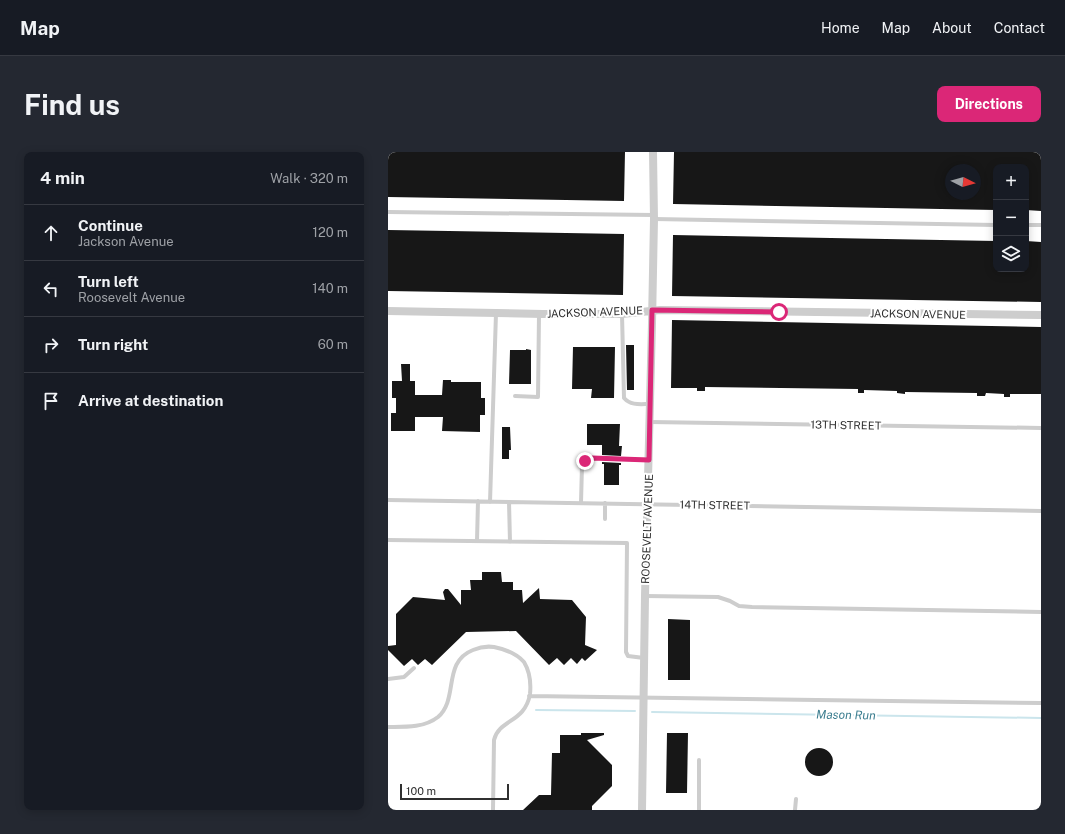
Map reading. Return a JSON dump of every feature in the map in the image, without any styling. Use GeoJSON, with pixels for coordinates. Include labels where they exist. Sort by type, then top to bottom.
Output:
{"type":"FeatureCollection","features":[{"type":"Feature","properties":{"kind":"street","name":"ROOSEVELT AVENUE"},"geometry":{"type":"LineString","coordinates":[[642,810],[645,596],[654,217],[653,152]]}},
{"type":"Feature","properties":{"kind":"street","name":"JACKSON AVENUE"},"geometry":{"type":"LineString","coordinates":[[388,311],[622,314],[652,310],[1041,316]]}},
{"type":"Feature","properties":{"kind":"lane"},"geometry":{"type":"LineString","coordinates":[[388,212],[993,224]]}},
{"type":"Feature","properties":{"kind":"lane"},"geometry":{"type":"LineString","coordinates":[[1029,225],[1041,225]]}},
{"type":"Feature","properties":{"kind":"lane"},"geometry":{"type":"LineString","coordinates":[[490,502],[496,313]]}},
{"type":"Feature","properties":{"kind":"lane"},"geometry":{"type":"LineString","coordinates":[[515,396],[538,397],[539,314]]}},
{"type":"Feature","properties":{"kind":"lane"},"geometry":{"type":"LineString","coordinates":[[622,314],[624,398],[627,402],[633,404],[650,404]]}},
{"type":"Feature","properties":{"kind":"lane","name":"13TH STREET"},"geometry":{"type":"LineString","coordinates":[[650,422],[1041,428]]}},
{"type":"Feature","properties":{"kind":"lane"},"geometry":{"type":"LineString","coordinates":[[581,503],[582,465],[585,461],[592,458],[649,460]]}},
{"type":"Feature","properties":{"kind":"lane","name":"14TH STREET"},"geometry":{"type":"LineString","coordinates":[[388,500],[1041,511]]}},
{"type":"Feature","properties":{"kind":"lane"},"geometry":{"type":"LineString","coordinates":[[477,541],[478,501]]}},
{"type":"Feature","properties":{"kind":"lane"},"geometry":{"type":"LineString","coordinates":[[509,502],[510,542]]}},
{"type":"Feature","properties":{"kind":"lane"},"geometry":{"type":"LineString","coordinates":[[605,503],[605,519]]}},
{"type":"Feature","properties":{"kind":"lane"},"geometry":{"type":"LineString","coordinates":[[388,540],[627,543],[626,652],[628,656],[645,658]]}},
{"type":"Feature","properties":{"kind":"lane"},"geometry":{"type":"LineString","coordinates":[[645,596],[718,598],[730,601],[740,606],[752,607],[1041,612]]}},
{"type":"Feature","properties":{"kind":"lane"},"geometry":{"type":"LineString","coordinates":[[388,727],[424,725],[438,717],[443,711],[447,702],[452,672],[465,653],[490,646],[501,648],[513,654],[523,662],[531,680],[529,696],[522,712],[517,718],[502,726],[495,733],[494,810]]}},
{"type":"Feature","properties":{"kind":"lane"},"geometry":{"type":"LineString","coordinates":[[388,679],[404,677],[414,668]]}},
{"type":"Feature","properties":{"kind":"lane"},"geometry":{"type":"LineString","coordinates":[[529,696],[1041,703]]}},
{"type":"Feature","properties":{"kind":"lane"},"geometry":{"type":"LineString","coordinates":[[699,760],[699,810]]}},
{"type":"Feature","properties":{"kind":"lane"},"geometry":{"type":"LineString","coordinates":[[796,799],[796,810]]}},
{"type":"Feature","properties":{"kind":"building"},"geometry":{"type":"Polygon","coordinates":[[[388,152],[625,152],[624,201],[388,197],[388,152]]]}},
{"type":"Feature","properties":{"kind":"building"},"geometry":{"type":"Polygon","coordinates":[[[674,152],[1041,152],[1041,211],[1029,210],[1029,164],[993,164],[993,210],[673,204],[674,152]]]}},
{"type":"Feature","properties":{"kind":"building"},"geometry":{"type":"Polygon","coordinates":[[[388,230],[624,234],[623,295],[388,291],[388,230]]]}},
{"type":"Feature","properties":{"kind":"building"},"geometry":{"type":"Polygon","coordinates":[[[673,235],[993,241],[993,272],[1029,272],[1029,241],[1041,242],[1041,302],[672,296],[673,235]]]}},
{"type":"Feature","properties":{"kind":"building"},"geometry":{"type":"Polygon","coordinates":[[[672,320],[1041,327],[1041,394],[1010,394],[1010,397],[1004,397],[1004,394],[986,393],[985,396],[977,396],[977,393],[905,392],[905,394],[897,393],[897,391],[864,390],[864,393],[858,393],[858,389],[705,387],[705,391],[697,391],[697,388],[671,388],[672,320]]]}},
{"type":"Feature","properties":{"kind":"building"},"geometry":{"type":"Polygon","coordinates":[[[626,345],[634,345],[634,390],[627,390],[626,345]]]}},
{"type":"Feature","properties":{"kind":"building"},"geometry":{"type":"Polygon","coordinates":[[[573,347],[615,347],[614,398],[591,398],[592,389],[572,389],[573,347]]]}},
{"type":"Feature","properties":{"kind":"building"},"geometry":{"type":"Polygon","coordinates":[[[510,350],[531,350],[531,384],[509,384],[510,350]]]}},
{"type":"Feature","properties":{"kind":"building"},"geometry":{"type":"Polygon","coordinates":[[[401,364],[410,364],[410,381],[415,381],[415,395],[442,395],[443,380],[451,380],[451,382],[481,382],[481,398],[485,398],[485,415],[480,415],[480,432],[442,431],[443,417],[415,417],[415,431],[391,431],[391,413],[396,413],[396,398],[392,398],[392,381],[402,381],[401,364]]]}},
{"type":"Feature","properties":{"kind":"building"},"geometry":{"type":"Polygon","coordinates":[[[587,424],[620,424],[619,446],[622,446],[621,456],[602,455],[602,445],[587,445],[587,424]]]}},
{"type":"Feature","properties":{"kind":"building"},"geometry":{"type":"Polygon","coordinates":[[[502,427],[510,427],[511,450],[509,450],[509,459],[502,459],[502,427]]]}},
{"type":"Feature","properties":{"kind":"building"},"geometry":{"type":"Polygon","coordinates":[[[602,462],[621,463],[621,465],[619,465],[619,485],[604,485],[604,464],[602,464],[602,462]]]}},
{"type":"Feature","properties":{"kind":"building"},"geometry":{"type":"Polygon","coordinates":[[[482,572],[501,572],[502,582],[513,582],[513,590],[522,590],[523,603],[539,588],[540,599],[572,600],[586,617],[585,645],[597,650],[585,661],[582,658],[577,664],[571,658],[564,665],[557,658],[549,665],[516,631],[466,632],[432,665],[425,659],[418,665],[412,659],[404,666],[388,650],[388,646],[396,645],[396,614],[413,597],[445,600],[443,592],[445,589],[448,589],[461,605],[461,590],[471,590],[470,580],[482,580],[482,572]]]}},
{"type":"Feature","properties":{"kind":"building"},"geometry":{"type":"Polygon","coordinates":[[[668,619],[690,620],[690,680],[668,680],[668,619]]]}},
{"type":"Feature","properties":{"kind":"building"},"geometry":{"type":"Polygon","coordinates":[[[581,733],[604,733],[604,735],[587,740],[612,765],[612,786],[592,806],[592,810],[523,810],[539,795],[551,795],[552,753],[560,753],[560,735],[581,735],[581,733]]]}},
{"type":"Feature","properties":{"kind":"building"},"geometry":{"type":"Polygon","coordinates":[[[667,733],[688,733],[687,793],[666,793],[667,733]]]}},
{"type":"Feature","properties":{"kind":"building"},"geometry":{"type":"Polygon","coordinates":[[[819,748],[829,752],[833,762],[829,772],[819,776],[809,772],[805,762],[809,752],[819,748]]]}},
{"type":"Feature","properties":{"kind":"waterway","name":"Mason Run"},"geometry":{"type":"LineString","coordinates":[[536,710],[635,711]]}},
{"type":"Feature","properties":{"kind":"waterway","name":"Mason Run"},"geometry":{"type":"LineString","coordinates":[[652,712],[1041,718]]}},
{"type":"Feature","properties":{"kind":"route"},"geometry":{"type":"LineString","coordinates":[[585,461],[592,458],[649,460],[652,310],[779,312]]}}]}
